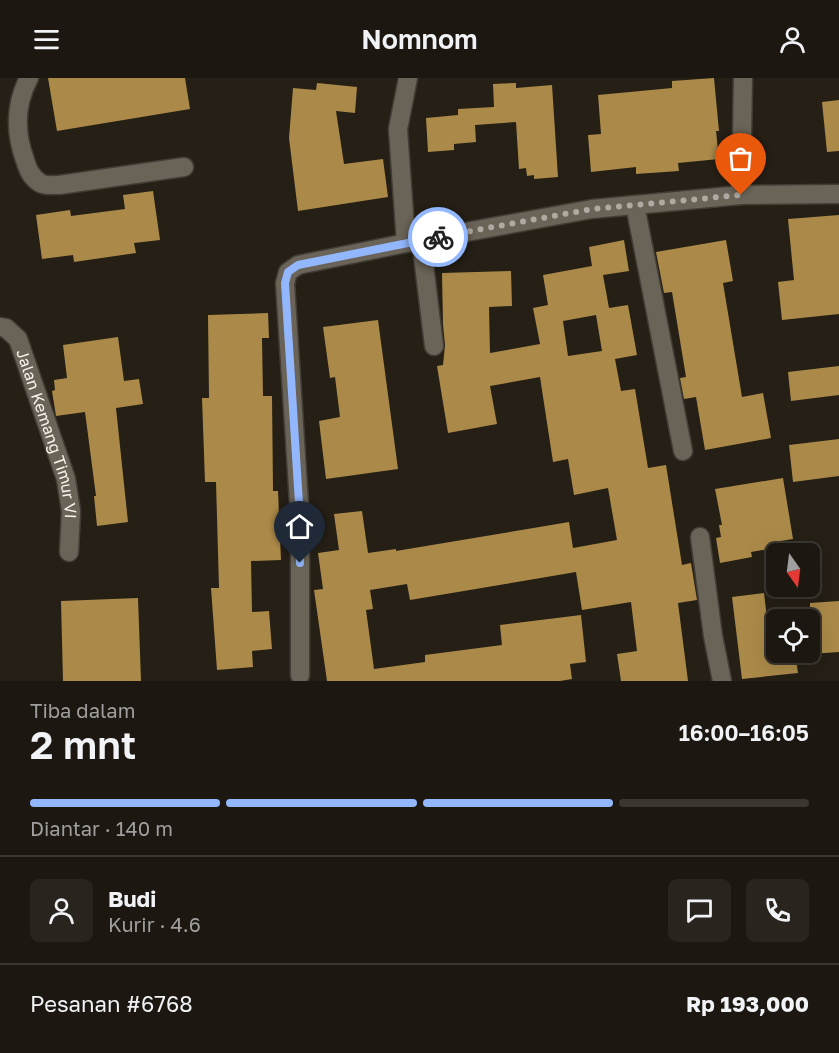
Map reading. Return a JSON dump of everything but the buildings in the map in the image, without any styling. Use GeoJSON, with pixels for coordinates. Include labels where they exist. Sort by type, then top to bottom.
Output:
{"type":"FeatureCollection","features":[{"type":"Feature","properties":{"kind":"street"},"geometry":{"type":"LineString","coordinates":[[29,78],[24,87],[17,113],[18,141],[30,174],[42,184],[59,185],[184,166]]}},
{"type":"Feature","properties":{"kind":"street"},"geometry":{"type":"LineString","coordinates":[[408,78],[398,129],[413,241],[434,346]]}},
{"type":"Feature","properties":{"kind":"street"},"geometry":{"type":"LineString","coordinates":[[741,195],[743,78]]}},
{"type":"Feature","properties":{"kind":"street"},"geometry":{"type":"LineString","coordinates":[[300,675],[300,519],[285,283],[288,272],[298,265],[413,241],[592,209],[741,195],[839,194]]}},
{"type":"Feature","properties":{"kind":"street"},"geometry":{"type":"LineString","coordinates":[[635,205],[683,451]]}},
{"type":"Feature","properties":{"kind":"street","name":"Jalan Kemang Timur VI"},"geometry":{"type":"LineString","coordinates":[[0,327],[6,328],[18,339],[66,479],[71,511],[69,552]]}},
{"type":"Feature","properties":{"kind":"street"},"geometry":{"type":"LineString","coordinates":[[700,537],[713,636],[722,681]]}},
{"type":"Feature","properties":{"kind":"way so far"},"geometry":{"type":"LineString","coordinates":[[438,237],[592,209],[741,195]]}},
{"type":"Feature","properties":{"kind":"route"},"geometry":{"type":"LineString","coordinates":[[300,563],[300,519],[285,283],[288,272],[298,265],[438,237]]}}]}
